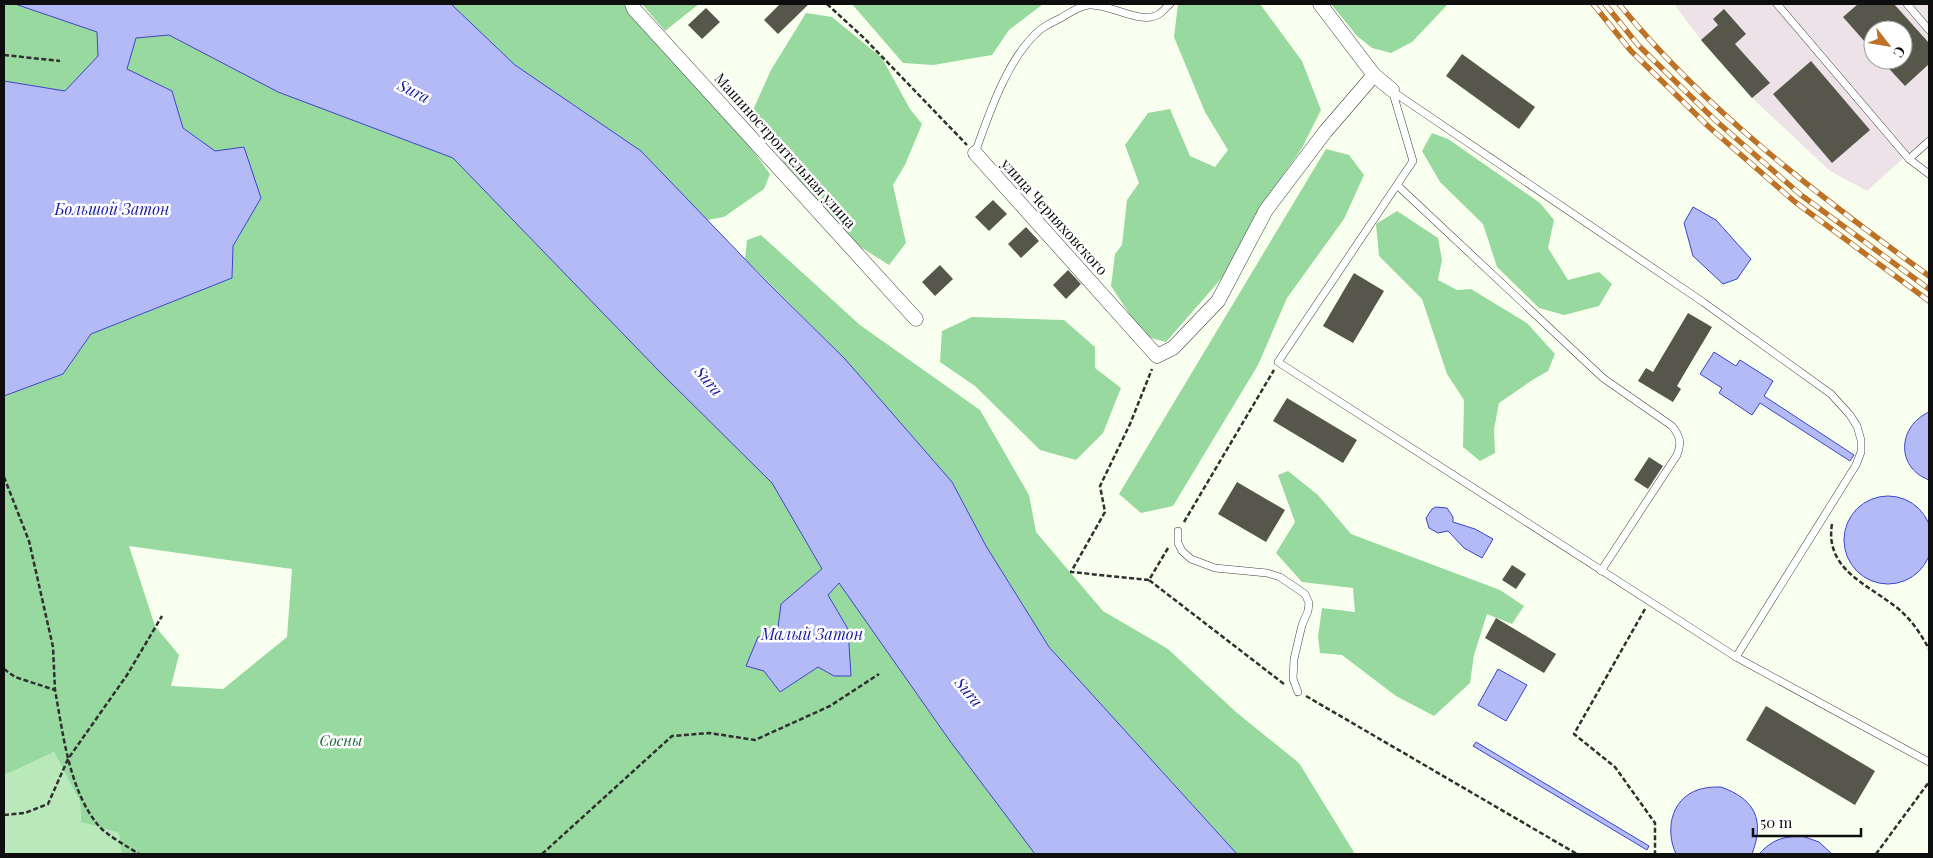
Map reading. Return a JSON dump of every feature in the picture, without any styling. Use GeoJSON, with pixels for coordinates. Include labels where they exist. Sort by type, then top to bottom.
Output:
{"type":"FeatureCollection","features":[{"type":"Feature","properties":{"kind":"street","name":"Машиностроительная улица"},"geometry":{"type":"LineString","coordinates":[[632,4],[916,319]]}},
{"type":"Feature","properties":{"kind":"street"},"geometry":{"type":"LineString","coordinates":[[1320,4],[1374,76],[1392,90]]}},
{"type":"Feature","properties":{"kind":"street"},"geometry":{"type":"LineString","coordinates":[[1157,356],[1173,348],[1218,301],[1266,210],[1325,132],[1374,76]]}},
{"type":"Feature","properties":{"kind":"street","name":"улица Черняховского"},"geometry":{"type":"LineString","coordinates":[[975,153],[1157,356]]}},
{"type":"Feature","properties":{"kind":"lane"},"geometry":{"type":"LineString","coordinates":[[975,153],[990,110],[1016,58],[1040,30],[1073,10],[1089,5],[1106,7],[1141,18],[1151,18],[1159,14],[1170,4]]}},
{"type":"Feature","properties":{"kind":"lane"},"geometry":{"type":"LineString","coordinates":[[1776,4],[1909,159],[1929,174]]}},
{"type":"Feature","properties":{"kind":"lane"},"geometry":{"type":"LineString","coordinates":[[1907,4],[1929,30]]}},
{"type":"Feature","properties":{"kind":"lane"},"geometry":{"type":"LineString","coordinates":[[1392,90],[1413,161],[1278,362],[1736,657],[1929,762]]}},
{"type":"Feature","properties":{"kind":"lane"},"geometry":{"type":"LineString","coordinates":[[1392,90],[1703,302],[1815,382],[1831,394],[1853,420],[1861,440],[1861,452],[1856,465],[1736,657]]}},
{"type":"Feature","properties":{"kind":"lane"},"geometry":{"type":"LineString","coordinates":[[1909,159],[1929,140]]}},
{"type":"Feature","properties":{"kind":"lane"},"geometry":{"type":"LineString","coordinates":[[1397,186],[1603,378],[1677,431],[1680,439],[1677,455],[1602,571]]}},
{"type":"Feature","properties":{"kind":"lane"},"geometry":{"type":"LineString","coordinates":[[1178,531],[1178,543],[1182,551],[1191,559],[1215,568],[1267,573],[1280,577],[1305,594],[1309,603],[1308,611],[1302,625],[1294,659],[1293,679],[1298,692]]}},
{"type":"Feature","properties":{"kind":"path"},"geometry":{"type":"LineString","coordinates":[[827,4],[864,38],[975,153]]}},
{"type":"Feature","properties":{"kind":"path"},"geometry":{"type":"LineString","coordinates":[[4,55],[60,61]]}},
{"type":"Feature","properties":{"kind":"path"},"geometry":{"type":"LineString","coordinates":[[1149,580],[1072,572],[1105,512],[1100,486],[1130,424],[1157,356]]}},
{"type":"Feature","properties":{"kind":"path"},"geometry":{"type":"LineString","coordinates":[[4,477],[29,541],[53,647],[55,690],[68,759],[82,799],[98,826],[139,854]]}},
{"type":"Feature","properties":{"kind":"path"},"geometry":{"type":"LineString","coordinates":[[1833,521],[1832,546],[1836,556],[1852,576],[1903,613],[1923,638],[1929,649]]}},
{"type":"Feature","properties":{"kind":"path"},"geometry":{"type":"LineString","coordinates":[[1650,602],[1574,734],[1615,767],[1655,823],[1655,854]]}},
{"type":"Feature","properties":{"kind":"path"},"geometry":{"type":"LineString","coordinates":[[4,815],[25,812],[48,804],[68,759],[127,675],[162,616]]}},
{"type":"Feature","properties":{"kind":"path"},"geometry":{"type":"LineString","coordinates":[[4,669],[15,677],[55,690]]}},
{"type":"Feature","properties":{"kind":"path"},"geometry":{"type":"LineString","coordinates":[[542,854],[672,736],[709,733],[755,740],[830,706],[879,674]]}},
{"type":"Feature","properties":{"kind":"path"},"geometry":{"type":"LineString","coordinates":[[1876,854],[1929,782]]}},
{"type":"Feature","properties":{"kind":"shaded area"},"geometry":{"type":"Polygon","coordinates":[[[1674,4],[1929,4],[1929,135],[1867,191],[1830,171],[1752,98],[1701,40],[1674,4]]]}},
{"type":"Feature","properties":{"kind":"green space"},"geometry":{"type":"Polygon","coordinates":[[[4,4],[15,4],[97,32],[98,57],[65,91],[4,81],[4,4]]]}},
{"type":"Feature","properties":{"kind":"green space"},"geometry":{"type":"Polygon","coordinates":[[[451,4],[626,4],[722,108],[770,174],[764,189],[724,217],[707,220],[641,151],[515,65],[451,4]]]}},
{"type":"Feature","properties":{"kind":"green space"},"geometry":{"type":"Polygon","coordinates":[[[642,4],[699,4],[665,31],[642,4]]]}},
{"type":"Feature","properties":{"kind":"green space"},"geometry":{"type":"Polygon","coordinates":[[[852,4],[1043,4],[1009,30],[992,55],[933,65],[903,63],[852,4]]]}},
{"type":"Feature","properties":{"kind":"green space"},"geometry":{"type":"Polygon","coordinates":[[[1178,4],[1260,4],[1302,61],[1321,110],[1302,148],[1263,204],[1234,264],[1166,342],[1144,336],[1111,286],[1115,254],[1122,245],[1127,200],[1139,183],[1125,145],[1148,113],[1170,109],[1190,156],[1215,167],[1228,150],[1205,112],[1174,37],[1178,4]]]}},
{"type":"Feature","properties":{"kind":"green space"},"geometry":{"type":"Polygon","coordinates":[[[1331,4],[1448,4],[1412,42],[1391,53],[1372,48],[1357,36],[1331,4]]]}},
{"type":"Feature","properties":{"kind":"green space"},"geometry":{"type":"Polygon","coordinates":[[[806,13],[832,17],[882,58],[910,109],[922,124],[905,165],[893,185],[906,243],[889,265],[859,246],[784,163],[753,110],[771,70],[806,13]]]}},
{"type":"Feature","properties":{"kind":"green space","name":"Сосны"},"geometry":{"type":"Polygon","coordinates":[[[169,35],[278,92],[453,158],[659,371],[772,483],[822,569],[781,604],[777,636],[746,666],[764,671],[780,692],[818,667],[834,676],[848,629],[828,595],[839,583],[950,741],[1035,854],[121,854],[119,833],[81,822],[80,802],[54,752],[4,774],[4,396],[63,374],[91,334],[232,278],[233,246],[261,198],[244,147],[215,151],[183,128],[172,91],[127,70],[135,38],[169,35]],[[129,546],[155,626],[179,655],[171,686],[223,689],[287,637],[292,569],[129,546]]]}},
{"type":"Feature","properties":{"kind":"green space"},"geometry":{"type":"Polygon","coordinates":[[[1432,133],[1448,139],[1540,203],[1554,220],[1548,248],[1568,280],[1599,272],[1612,284],[1599,306],[1564,315],[1539,308],[1497,267],[1483,224],[1440,182],[1422,151],[1432,133]]]}},
{"type":"Feature","properties":{"kind":"green space"},"geometry":{"type":"Polygon","coordinates":[[[1326,149],[1349,155],[1364,175],[1344,219],[1287,298],[1258,365],[1173,506],[1141,513],[1119,494],[1326,149]]]}},
{"type":"Feature","properties":{"kind":"green space"},"geometry":{"type":"Polygon","coordinates":[[[1397,211],[1438,238],[1442,260],[1438,280],[1457,290],[1471,289],[1527,323],[1555,354],[1548,371],[1499,403],[1494,429],[1495,453],[1480,461],[1463,447],[1464,400],[1447,374],[1422,299],[1379,256],[1376,224],[1397,211]]]}},
{"type":"Feature","properties":{"kind":"green space"},"geometry":{"type":"Polygon","coordinates":[[[761,235],[860,325],[980,410],[1029,495],[1036,532],[1103,611],[1168,649],[1236,712],[1299,763],[1355,854],[1237,854],[1049,647],[986,546],[952,482],[845,359],[745,259],[747,240],[761,235]]]}},
{"type":"Feature","properties":{"kind":"green space"},"geometry":{"type":"Polygon","coordinates":[[[972,317],[1064,320],[1095,347],[1095,368],[1121,388],[1103,433],[1076,460],[1040,450],[975,386],[940,362],[942,331],[972,317]]]}},
{"type":"Feature","properties":{"kind":"green space"},"geometry":{"type":"Polygon","coordinates":[[[1288,471],[1318,495],[1351,534],[1500,590],[1524,606],[1512,624],[1487,614],[1474,655],[1470,683],[1434,716],[1396,696],[1342,655],[1320,653],[1318,637],[1322,608],[1355,612],[1353,588],[1302,582],[1276,553],[1295,522],[1278,475],[1288,471]]]}},
{"type":"Feature","properties":{"kind":"green space"},"geometry":{"type":"Polygon","coordinates":[[[54,752],[80,802],[81,822],[119,833],[121,854],[4,854],[4,774],[54,752]]]}},
{"type":"Feature","properties":{"kind":"water"},"geometry":{"type":"Polygon","coordinates":[[[15,4],[451,4],[515,65],[641,151],[767,282],[845,359],[952,482],[986,546],[1049,647],[1237,854],[1035,854],[950,741],[839,583],[828,595],[848,629],[851,676],[834,676],[818,667],[780,692],[764,671],[746,666],[758,637],[777,635],[781,604],[822,569],[772,483],[659,371],[453,158],[278,92],[169,35],[136,38],[127,69],[172,91],[183,128],[215,151],[244,147],[261,198],[233,246],[232,278],[91,334],[63,374],[4,396],[4,81],[65,91],[98,56],[97,32],[15,4]]]}},
{"type":"Feature","properties":{"kind":"water"},"geometry":{"type":"Polygon","coordinates":[[[1693,207],[1716,220],[1751,259],[1737,279],[1723,284],[1693,256],[1684,223],[1693,207]]]}},
{"type":"Feature","properties":{"kind":"water"},"geometry":{"type":"Polygon","coordinates":[[[1714,352],[1736,366],[1740,360],[1773,381],[1764,396],[1854,455],[1850,461],[1760,403],[1752,415],[1719,393],[1722,388],[1700,374],[1714,352]]]}},
{"type":"Feature","properties":{"kind":"water"},"geometry":{"type":"Polygon","coordinates":[[[1929,412],[1929,480],[1918,474],[1910,466],[1905,446],[1906,436],[1911,427],[1919,418],[1929,412]]]}},
{"type":"Feature","properties":{"kind":"water"},"geometry":{"type":"Polygon","coordinates":[[[1888,496],[1905,500],[1919,509],[1928,523],[1932,540],[1928,557],[1919,571],[1905,580],[1888,584],[1871,580],[1857,571],[1848,557],[1844,540],[1848,523],[1857,509],[1871,500],[1888,496]]]}},
{"type":"Feature","properties":{"kind":"water"},"geometry":{"type":"Polygon","coordinates":[[[1436,507],[1447,508],[1453,517],[1453,522],[1475,529],[1493,539],[1482,558],[1464,548],[1448,531],[1438,533],[1429,528],[1426,518],[1432,509],[1436,507]]]}},
{"type":"Feature","properties":{"kind":"water"},"geometry":{"type":"Polygon","coordinates":[[[1498,669],[1527,685],[1506,721],[1478,705],[1498,669]]]}},
{"type":"Feature","properties":{"kind":"water"},"geometry":{"type":"Polygon","coordinates":[[[1476,742],[1649,846],[1647,850],[1473,746],[1476,742]]]}},
{"type":"Feature","properties":{"kind":"water"},"geometry":{"type":"Polygon","coordinates":[[[1721,787],[1742,798],[1754,812],[1757,821],[1757,831],[1752,854],[1676,854],[1672,844],[1671,823],[1678,805],[1694,791],[1721,787]]]}},
{"type":"Feature","properties":{"kind":"water"},"geometry":{"type":"Polygon","coordinates":[[[1802,836],[1819,842],[1832,854],[1759,854],[1778,840],[1802,836]]]}},
{"type":"Feature","properties":{"kind":"building"},"geometry":{"type":"Polygon","coordinates":[[[780,4],[809,4],[778,34],[764,20],[780,4]]]}},
{"type":"Feature","properties":{"kind":"building"},"geometry":{"type":"Polygon","coordinates":[[[1858,4],[1894,4],[1908,20],[1863,20],[1863,40],[1843,17],[1858,4]]]}},
{"type":"Feature","properties":{"kind":"building"},"geometry":{"type":"Polygon","coordinates":[[[706,8],[720,22],[702,39],[688,25],[706,8]]]}},
{"type":"Feature","properties":{"kind":"building"},"geometry":{"type":"Polygon","coordinates":[[[1724,9],[1746,34],[1735,44],[1770,83],[1752,98],[1701,40],[1718,25],[1713,19],[1724,9]]]}},
{"type":"Feature","properties":{"kind":"building"},"geometry":{"type":"Polygon","coordinates":[[[1913,25],[1929,43],[1929,64],[1905,86],[1890,70],[1913,70],[1913,25]]]}},
{"type":"Feature","properties":{"kind":"building"},"geometry":{"type":"Polygon","coordinates":[[[1462,54],[1535,107],[1519,129],[1446,76],[1462,54]]]}},
{"type":"Feature","properties":{"kind":"building"},"geometry":{"type":"Polygon","coordinates":[[[1811,61],[1870,130],[1832,163],[1773,94],[1811,61]]]}},
{"type":"Feature","properties":{"kind":"building"},"geometry":{"type":"Polygon","coordinates":[[[993,200],[1007,214],[989,231],[975,217],[993,200]]]}},
{"type":"Feature","properties":{"kind":"building"},"geometry":{"type":"Polygon","coordinates":[[[1026,227],[1039,241],[1021,258],[1008,244],[1026,227]]]}},
{"type":"Feature","properties":{"kind":"building"},"geometry":{"type":"Polygon","coordinates":[[[940,265],[953,279],[935,296],[922,282],[940,265]]]}},
{"type":"Feature","properties":{"kind":"building"},"geometry":{"type":"Polygon","coordinates":[[[1068,270],[1081,284],[1066,299],[1053,285],[1068,270]]]}},
{"type":"Feature","properties":{"kind":"building"},"geometry":{"type":"Polygon","coordinates":[[[1354,273],[1384,291],[1353,343],[1323,326],[1354,273]]]}},
{"type":"Feature","properties":{"kind":"building"},"geometry":{"type":"Polygon","coordinates":[[[1688,313],[1712,327],[1677,386],[1681,389],[1673,402],[1638,381],[1646,368],[1653,372],[1688,313]]]}},
{"type":"Feature","properties":{"kind":"building"},"geometry":{"type":"Polygon","coordinates":[[[1287,398],[1357,440],[1343,463],[1273,421],[1287,398]]]}},
{"type":"Feature","properties":{"kind":"building"},"geometry":{"type":"Polygon","coordinates":[[[1649,457],[1663,466],[1648,489],[1634,480],[1649,457]]]}},
{"type":"Feature","properties":{"kind":"building"},"geometry":{"type":"Polygon","coordinates":[[[1237,482],[1285,510],[1266,542],[1218,514],[1237,482]]]}},
{"type":"Feature","properties":{"kind":"building"},"geometry":{"type":"Polygon","coordinates":[[[1512,565],[1526,574],[1516,589],[1502,580],[1512,565]]]}},
{"type":"Feature","properties":{"kind":"building"},"geometry":{"type":"Polygon","coordinates":[[[1496,618],[1556,654],[1544,673],[1485,638],[1496,618]]]}},
{"type":"Feature","properties":{"kind":"building"},"geometry":{"type":"Polygon","coordinates":[[[1766,706],[1875,771],[1855,805],[1746,740],[1766,706]]]}},
{"type":"Feature","properties":{"kind":"railway"},"geometry":{"type":"LineString","coordinates":[[1593,4],[1631,51],[1709,127],[1795,202],[1929,301]]}},
{"type":"Feature","properties":{"kind":"railway"},"geometry":{"type":"LineString","coordinates":[[1605,4],[1638,45],[1715,120],[1801,195],[1929,289]]}},
{"type":"Feature","properties":{"kind":"railway"},"geometry":{"type":"LineString","coordinates":[[1619,4],[1653,43],[1726,116],[1805,183],[1929,276]]}},
{"type":"Feature","properties":{"kind":"water label","name":"Sura"},"geometry":{"type":"Point","coordinates":[414,91]}},
{"type":"Feature","properties":{"kind":"water label","name":"Большой Затон"},"geometry":{"type":"Point","coordinates":[112,209]}},
{"type":"Feature","properties":{"kind":"water label","name":"Sura"},"geometry":{"type":"Point","coordinates":[709,381]}},
{"type":"Feature","properties":{"kind":"water label","name":"Малый Затон"},"geometry":{"type":"Point","coordinates":[812,634]}},
{"type":"Feature","properties":{"kind":"water label","name":"Sura"},"geometry":{"type":"Point","coordinates":[969,692]}}]}
